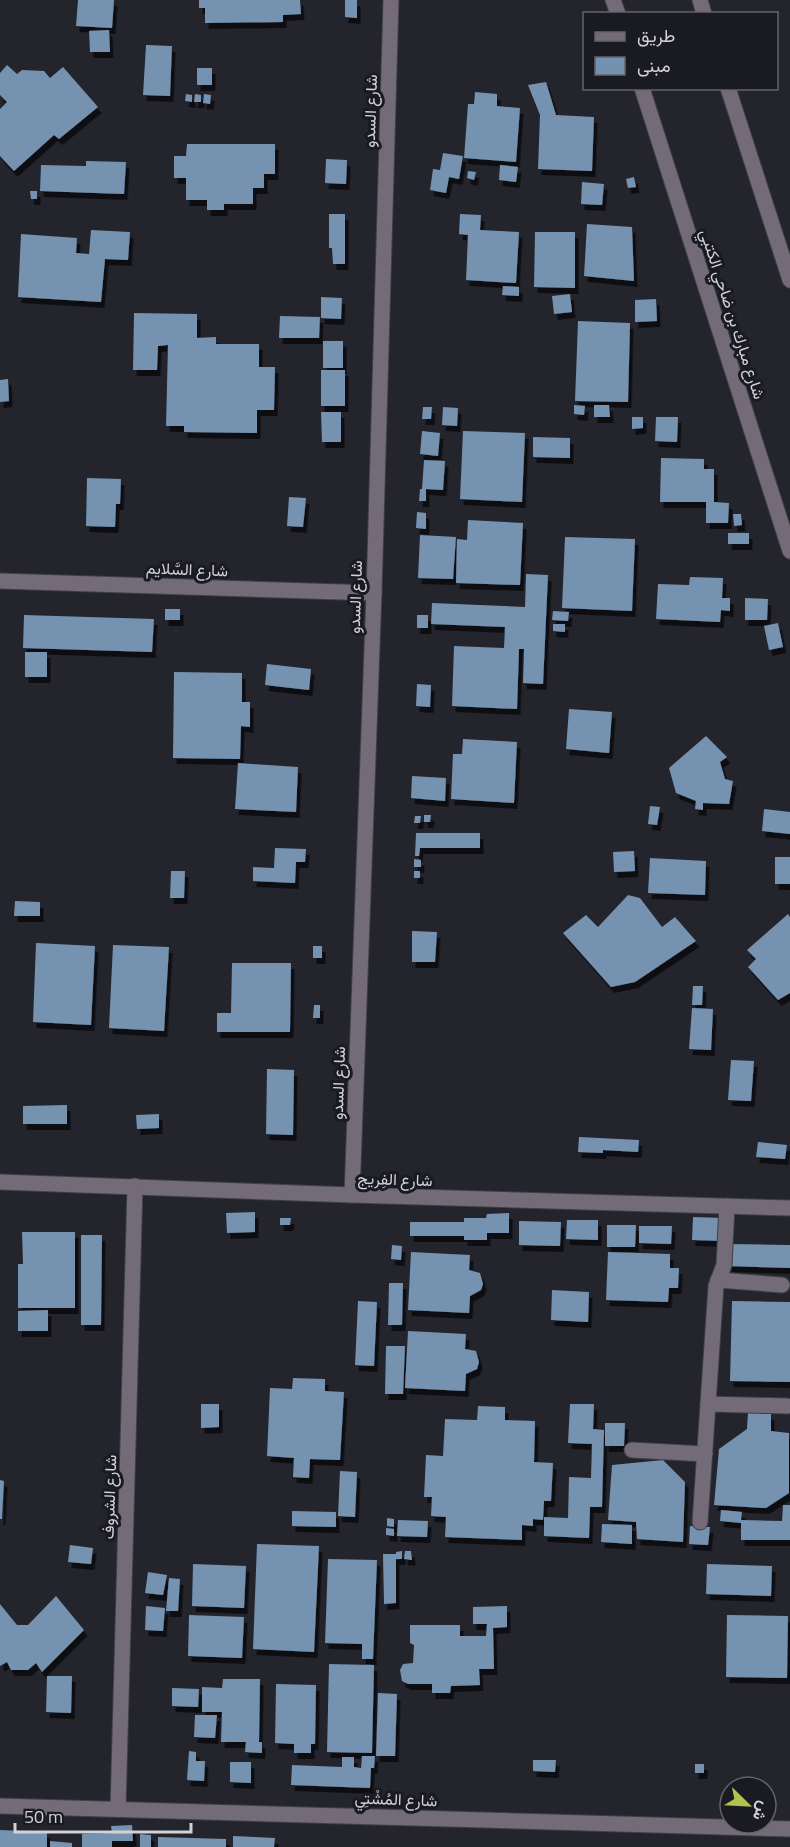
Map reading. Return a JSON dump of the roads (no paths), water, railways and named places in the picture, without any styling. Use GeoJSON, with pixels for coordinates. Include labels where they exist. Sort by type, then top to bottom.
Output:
{"type":"FeatureCollection","features":[{"type":"Feature","properties":{"kind":"street","name":"شارع السدو"},"geometry":{"type":"LineString","coordinates":[[352,1195],[374,593],[391,0]]}},
{"type":"Feature","properties":{"kind":"street","name":"شارع مبارك بن ضاحي الكتبي"},"geometry":{"type":"LineString","coordinates":[[643,90],[790,551]]}},
{"type":"Feature","properties":{"kind":"street"},"geometry":{"type":"LineString","coordinates":[[729,90],[790,280]]}},
{"type":"Feature","properties":{"kind":"street","name":"شارع السَّلايم"},"geometry":{"type":"LineString","coordinates":[[0,581],[374,593]]}},
{"type":"Feature","properties":{"kind":"street","name":"شارع الفِريج"},"geometry":{"type":"LineString","coordinates":[[0,1182],[790,1208]]}},
{"type":"Feature","properties":{"kind":"street","name":"شارع الشروف"},"geometry":{"type":"LineString","coordinates":[[118,1809],[135,1186]]}},
{"type":"Feature","properties":{"kind":"street"},"geometry":{"type":"LineString","coordinates":[[700,1522],[716,1286],[724,1265],[727,1206]]}},
{"type":"Feature","properties":{"kind":"street"},"geometry":{"type":"LineString","coordinates":[[718,1280],[782,1285]]}},
{"type":"Feature","properties":{"kind":"street"},"geometry":{"type":"LineString","coordinates":[[708,1404],[787,1406]]}},
{"type":"Feature","properties":{"kind":"street"},"geometry":{"type":"LineString","coordinates":[[632,1450],[705,1454]]}},
{"type":"Feature","properties":{"kind":"street","name":"شارع المُشْتِي"},"geometry":{"type":"LineString","coordinates":[[0,1806],[790,1829]]}}]}
